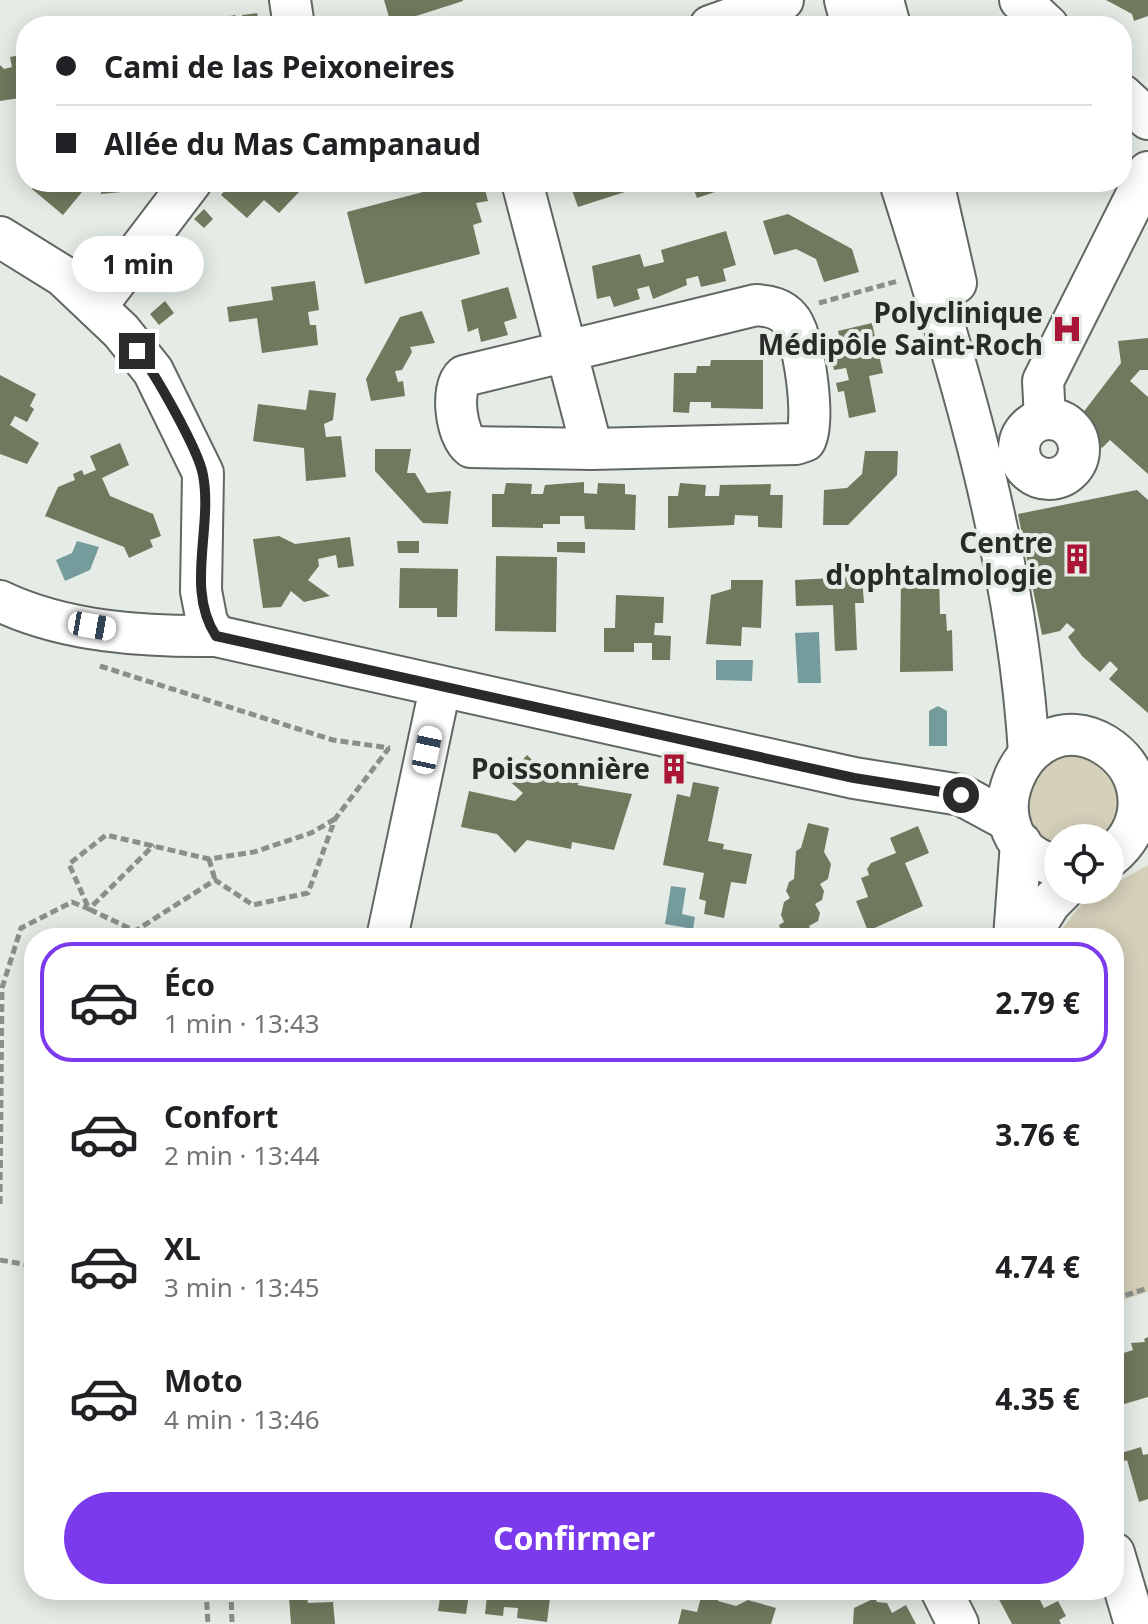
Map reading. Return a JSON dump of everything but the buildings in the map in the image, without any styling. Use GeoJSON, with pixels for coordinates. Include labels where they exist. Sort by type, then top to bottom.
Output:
{"type":"FeatureCollection","features":[{"type":"Feature","properties":{"kind":"street"},"geometry":{"type":"LineString","coordinates":[[738,16],[783,0]]}},
{"type":"Feature","properties":{"kind":"street"},"geometry":{"type":"LineString","coordinates":[[845,0],[879,10]]}},
{"type":"Feature","properties":{"kind":"street"},"geometry":{"type":"LineString","coordinates":[[1020,0],[1037,16]]}},
{"type":"Feature","properties":{"kind":"street"},"geometry":{"type":"LineString","coordinates":[[1132,104],[1148,119]]}},
{"type":"Feature","properties":{"kind":"street"},"geometry":{"type":"LineString","coordinates":[[1045,419],[1043,381],[1148,172]]}},
{"type":"Feature","properties":{"kind":"street"},"geometry":{"type":"LineString","coordinates":[[96,307],[183,192]]}},
{"type":"Feature","properties":{"kind":"street"},"geometry":{"type":"LineString","coordinates":[[525,192],[592,449]]}},
{"type":"Feature","properties":{"kind":"street"},"geometry":{"type":"LineString","coordinates":[[903,192],[943,317],[985,481],[1024,673],[1037,700],[1056,720],[1118,754],[1143,791],[1135,828],[1127,847]]}},
{"type":"Feature","properties":{"kind":"street"},"geometry":{"type":"LineString","coordinates":[[935,192],[960,309],[985,481]]}},
{"type":"Feature","properties":{"kind":"street"},"geometry":{"type":"LineString","coordinates":[[0,237],[63,276],[96,307],[153,371],[203,473],[201,591],[207,622],[216,636]]}},
{"type":"Feature","properties":{"kind":"street"},"geometry":{"type":"LineString","coordinates":[[756,305],[768,306],[783,313],[795,329],[812,408],[810,432],[805,441],[796,444],[592,449],[471,447],[461,434],[456,390],[464,376],[756,305]]}},
{"type":"Feature","properties":{"kind":"street"},"geometry":{"type":"LineString","coordinates":[[0,601],[30,615],[153,637],[216,636],[854,778],[1017,801]]}},
{"type":"Feature","properties":{"kind":"street"},"geometry":{"type":"LineString","coordinates":[[1014,928],[1024,673]]}},
{"type":"Feature","properties":{"kind":"street"},"geometry":{"type":"LineString","coordinates":[[388,928],[408,749],[440,688]]}},
{"type":"Feature","properties":{"kind":"street"},"geometry":{"type":"LineString","coordinates":[[1044,860],[1034,856],[1017,801],[1046,742],[1084,737]]}},
{"type":"Feature","properties":{"kind":"street"},"geometry":{"type":"LineString","coordinates":[[1034,928],[1049,904]]}},
{"type":"Feature","properties":{"kind":"street"},"geometry":{"type":"LineString","coordinates":[[1124,1579],[1139,1619]]}},
{"type":"Feature","properties":{"kind":"street"},"geometry":{"type":"LineString","coordinates":[[946,1600],[958,1624]]}},
{"type":"Feature","properties":{"kind":"path"},"geometry":{"type":"LineString","coordinates":[[783,313],[874,288]]}},
{"type":"Feature","properties":{"kind":"path"},"geometry":{"type":"LineString","coordinates":[[92,664],[333,740],[408,749]]}},
{"type":"Feature","properties":{"kind":"path"},"geometry":{"type":"LineString","coordinates":[[89,909],[69,864],[106,835],[209,859],[254,852],[311,833],[335,819],[408,749]]}},
{"type":"Feature","properties":{"kind":"path"},"geometry":{"type":"LineString","coordinates":[[209,859],[215,880],[253,905],[308,893],[335,819]]}},
{"type":"Feature","properties":{"kind":"path"},"geometry":{"type":"LineString","coordinates":[[89,909],[155,844]]}},
{"type":"Feature","properties":{"kind":"path"},"geometry":{"type":"LineString","coordinates":[[140,928],[215,880]]}},
{"type":"Feature","properties":{"kind":"path"},"geometry":{"type":"LineString","coordinates":[[0,1204],[2,988],[21,928],[72,902],[129,928]]}},
{"type":"Feature","properties":{"kind":"path"},"geometry":{"type":"LineString","coordinates":[[0,1260],[24,1264]]}},
{"type":"Feature","properties":{"kind":"path"},"geometry":{"type":"LineString","coordinates":[[1124,1296],[1148,1288]]}},
{"type":"Feature","properties":{"kind":"path"},"geometry":{"type":"LineString","coordinates":[[207,1600],[208,1624]]}},
{"type":"Feature","properties":{"kind":"path"},"geometry":{"type":"LineString","coordinates":[[231,1600],[232,1624]]}},
{"type":"Feature","properties":{"kind":"shaded area"},"geometry":{"type":"Polygon","coordinates":[[[1086,755],[1113,771],[1124,802],[1115,824],[1044,824],[1044,844],[1041,842],[1024,813],[1029,780],[1054,757],[1086,755]]]}},
{"type":"Feature","properties":{"kind":"shaded area"},"geometry":{"type":"Polygon","coordinates":[[[1148,865],[1148,1292],[1124,1300],[1124,928],[1063,928],[1082,904],[1124,904],[1124,878],[1148,865]]]}},
{"type":"Feature","properties":{"kind":"water"},"geometry":{"type":"Polygon","coordinates":[[[77,541],[99,547],[90,570],[65,581],[56,560],[72,553],[77,541]]]}},
{"type":"Feature","properties":{"kind":"water"},"geometry":{"type":"Polygon","coordinates":[[[819,632],[821,683],[798,683],[795,633],[819,632]]]}},
{"type":"Feature","properties":{"kind":"water"},"geometry":{"type":"Polygon","coordinates":[[[716,660],[753,660],[752,681],[716,680],[716,660]]]}},
{"type":"Feature","properties":{"kind":"water"},"geometry":{"type":"Polygon","coordinates":[[[938,706],[947,711],[947,746],[929,746],[929,711],[938,706]]]}},
{"type":"Feature","properties":{"kind":"water"},"geometry":{"type":"Polygon","coordinates":[[[671,886],[686,888],[682,914],[695,917],[693,928],[665,924],[671,886]]]}},
{"type":"Feature","properties":{"kind":"place","name":"Polyclinique Médipôle Saint-Roch"},"geometry":{"type":"Point","coordinates":[1067,329]}},
{"type":"Feature","properties":{"kind":"place","name":"Centre d'ophtalmologie"},"geometry":{"type":"Point","coordinates":[1077,559]}},
{"type":"Feature","properties":{"kind":"place","name":"Poissonnière"},"geometry":{"type":"Point","coordinates":[674,769]}},
{"type":"Feature","properties":{"kind":"route"},"geometry":{"type":"LineString","coordinates":[[137,351],[153,371],[203,473],[201,591],[207,622],[216,636],[252,647],[581,715],[854,778],[961,795]]}}]}
